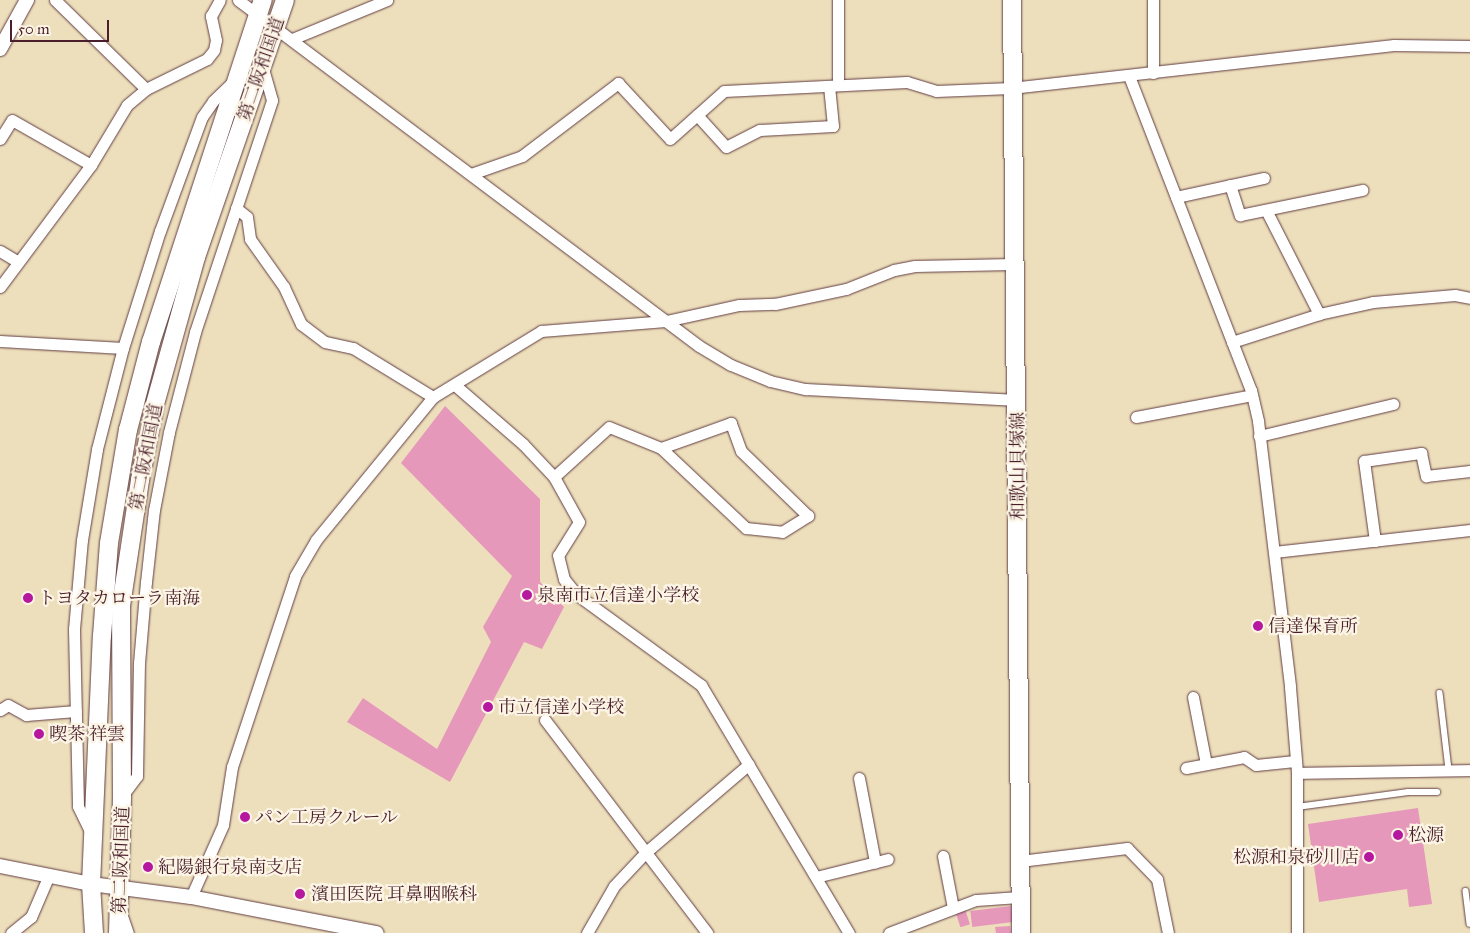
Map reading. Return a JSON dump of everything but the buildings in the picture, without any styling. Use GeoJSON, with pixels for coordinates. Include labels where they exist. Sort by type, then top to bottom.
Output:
{"type":"FeatureCollection","features":[{"type":"Feature","properties":{"kind":"main road","name":"第二阪和国道"},"geometry":{"type":"LineString","coordinates":[[118,933],[121,887],[122,796],[121,606],[144,461],[155,404],[196,257],[263,69],[285,0]]}},
{"type":"Feature","properties":{"kind":"main road","name":"和歌山貝塚線"},"geometry":{"type":"LineString","coordinates":[[1012,0],[1013,264],[1018,400],[1019,897],[1021,933]]}},
{"type":"Feature","properties":{"kind":"main road","name":"第二阪和国道"},"geometry":{"type":"LineString","coordinates":[[94,933],[91,884],[109,543],[128,430],[151,342],[260,7]]}},
{"type":"Feature","properties":{"kind":"street"},"geometry":{"type":"LineString","coordinates":[[0,49],[28,0]]}},
{"type":"Feature","properties":{"kind":"street"},"geometry":{"type":"LineString","coordinates":[[55,0],[146,89]]}},
{"type":"Feature","properties":{"kind":"street"},"geometry":{"type":"LineString","coordinates":[[0,288],[91,165],[127,105],[146,89],[207,59],[214,50],[216,40],[211,16],[220,0]]}},
{"type":"Feature","properties":{"kind":"street"},"geometry":{"type":"LineString","coordinates":[[238,0],[260,7],[276,27],[666,322],[731,365],[770,381],[806,389],[1018,400]]}},
{"type":"Feature","properties":{"kind":"street"},"geometry":{"type":"LineString","coordinates":[[292,39],[386,0]]}},
{"type":"Feature","properties":{"kind":"street"},"geometry":{"type":"LineString","coordinates":[[697,115],[726,148],[760,130],[833,126],[838,0]]}},
{"type":"Feature","properties":{"kind":"street"},"geometry":{"type":"LineString","coordinates":[[1153,0],[1153,73]]}},
{"type":"Feature","properties":{"kind":"street"},"geometry":{"type":"LineString","coordinates":[[471,174],[522,156],[618,83],[670,139],[724,91],[907,82],[936,91],[1011,88],[1394,45],[1470,46]]}},
{"type":"Feature","properties":{"kind":"street"},"geometry":{"type":"LineString","coordinates":[[122,796],[137,776],[139,664],[146,582],[154,510],[169,432],[196,332],[272,100],[263,69]]}},
{"type":"Feature","properties":{"kind":"street"},"geometry":{"type":"LineString","coordinates":[[1129,76],[1252,395],[1274,552],[1296,767],[1298,933]]}},
{"type":"Feature","properties":{"kind":"street"},"geometry":{"type":"LineString","coordinates":[[93,836],[78,806],[74,629],[82,540],[97,449],[123,348],[160,231],[202,117],[213,101],[236,80]]}},
{"type":"Feature","properties":{"kind":"street"},"geometry":{"type":"LineString","coordinates":[[0,139],[12,120],[91,165]]}},
{"type":"Feature","properties":{"kind":"street"},"geometry":{"type":"LineString","coordinates":[[1176,197],[1264,178]]}},
{"type":"Feature","properties":{"kind":"street"},"geometry":{"type":"LineString","coordinates":[[1230,186],[1240,215],[1362,190]]}},
{"type":"Feature","properties":{"kind":"street"},"geometry":{"type":"LineString","coordinates":[[236,208],[247,217],[250,239],[284,287],[301,324],[325,342],[353,348],[433,397]]}},
{"type":"Feature","properties":{"kind":"street"},"geometry":{"type":"LineString","coordinates":[[1266,210],[1318,314]]}},
{"type":"Feature","properties":{"kind":"street"},"geometry":{"type":"LineString","coordinates":[[0,251],[18,262]]}},
{"type":"Feature","properties":{"kind":"street"},"geometry":{"type":"LineString","coordinates":[[191,897],[223,825],[232,767],[294,576],[316,540],[433,397],[456,386],[541,331],[666,322],[692,313],[738,305],[775,304],[846,289],[894,270],[915,266],[1013,264]]}},
{"type":"Feature","properties":{"kind":"street"},"geometry":{"type":"LineString","coordinates":[[1232,342],[1318,314],[1373,302],[1455,295],[1470,298]]}},
{"type":"Feature","properties":{"kind":"street"},"geometry":{"type":"LineString","coordinates":[[0,341],[123,348]]}},
{"type":"Feature","properties":{"kind":"street"},"geometry":{"type":"LineString","coordinates":[[456,386],[524,444],[554,477],[579,522],[558,555],[564,579],[576,594],[702,685],[849,933]]}},
{"type":"Feature","properties":{"kind":"street"},"geometry":{"type":"LineString","coordinates":[[1136,417],[1252,395]]}},
{"type":"Feature","properties":{"kind":"street"},"geometry":{"type":"LineString","coordinates":[[1259,436],[1393,404]]}},
{"type":"Feature","properties":{"kind":"street"},"geometry":{"type":"LineString","coordinates":[[554,477],[609,427],[661,448],[746,528],[782,532],[808,516],[741,451],[732,423],[661,448]]}},
{"type":"Feature","properties":{"kind":"street"},"geometry":{"type":"LineString","coordinates":[[1375,541],[1364,460],[1421,453],[1426,476],[1470,471]]}},
{"type":"Feature","properties":{"kind":"street"},"geometry":{"type":"LineString","coordinates":[[1274,552],[1470,530]]}},
{"type":"Feature","properties":{"kind":"street"},"geometry":{"type":"LineString","coordinates":[[1193,697],[1206,764]]}},
{"type":"Feature","properties":{"kind":"street"},"geometry":{"type":"LineString","coordinates":[[0,710],[8,705],[26,715],[76,710]]}},
{"type":"Feature","properties":{"kind":"street"},"geometry":{"type":"LineString","coordinates":[[545,720],[707,933]]}},
{"type":"Feature","properties":{"kind":"street"},"geometry":{"type":"LineString","coordinates":[[1186,768],[1244,757],[1256,765],[1470,770]]}},
{"type":"Feature","properties":{"kind":"street"},"geometry":{"type":"LineString","coordinates":[[587,933],[614,886],[646,852],[749,764]]}},
{"type":"Feature","properties":{"kind":"street"},"geometry":{"type":"LineString","coordinates":[[859,778],[876,862]]}},
{"type":"Feature","properties":{"kind":"street"},"geometry":{"type":"LineString","coordinates":[[1020,861],[1127,848],[1157,879],[1168,933]]}},
{"type":"Feature","properties":{"kind":"street"},"geometry":{"type":"LineString","coordinates":[[943,856],[953,908]]}},
{"type":"Feature","properties":{"kind":"street"},"geometry":{"type":"LineString","coordinates":[[816,877],[888,859]]}},
{"type":"Feature","properties":{"kind":"street"},"geometry":{"type":"LineString","coordinates":[[0,866],[91,884],[191,897],[377,933]]}},
{"type":"Feature","properties":{"kind":"street"},"geometry":{"type":"LineString","coordinates":[[11,933],[31,917],[49,875]]}},
{"type":"Feature","properties":{"kind":"street"},"geometry":{"type":"LineString","coordinates":[[889,933],[976,900],[1019,897]]}},
{"type":"Feature","properties":{"kind":"street"},"geometry":{"type":"LineString","coordinates":[[119,909],[128,933]]}},
{"type":"Feature","properties":{"kind":"lane"},"geometry":{"type":"LineString","coordinates":[[1440,693],[1449,770]]}},
{"type":"Feature","properties":{"kind":"lane"},"geometry":{"type":"LineString","coordinates":[[1297,807],[1408,792],[1437,792]]}},
{"type":"Feature","properties":{"kind":"lane"},"geometry":{"type":"LineString","coordinates":[[1466,891],[1470,924]]}},
{"type":"Feature","properties":{"kind":"place","name":"泉南市立信達小学校"},"geometry":{"type":"Point","coordinates":[527,595]}},
{"type":"Feature","properties":{"kind":"place","name":"トヨタカローラ南海"},"geometry":{"type":"Point","coordinates":[28,598]}},
{"type":"Feature","properties":{"kind":"place","name":"信達保育所"},"geometry":{"type":"Point","coordinates":[1258,626]}},
{"type":"Feature","properties":{"kind":"place","name":"市立信達小学校"},"geometry":{"type":"Point","coordinates":[488,707]}},
{"type":"Feature","properties":{"kind":"place","name":"喫茶 祥雲"},"geometry":{"type":"Point","coordinates":[39,734]}},
{"type":"Feature","properties":{"kind":"place","name":"パン工房クルール"},"geometry":{"type":"Point","coordinates":[245,817]}},
{"type":"Feature","properties":{"kind":"place","name":"松源"},"geometry":{"type":"Point","coordinates":[1398,835]}},
{"type":"Feature","properties":{"kind":"place","name":"松源和泉砂川店"},"geometry":{"type":"Point","coordinates":[1369,857]}},
{"type":"Feature","properties":{"kind":"place","name":"紀陽銀行泉南支店"},"geometry":{"type":"Point","coordinates":[148,867]}},
{"type":"Feature","properties":{"kind":"place","name":"濱田医院 耳鼻咽喉科"},"geometry":{"type":"Point","coordinates":[300,894]}}]}
